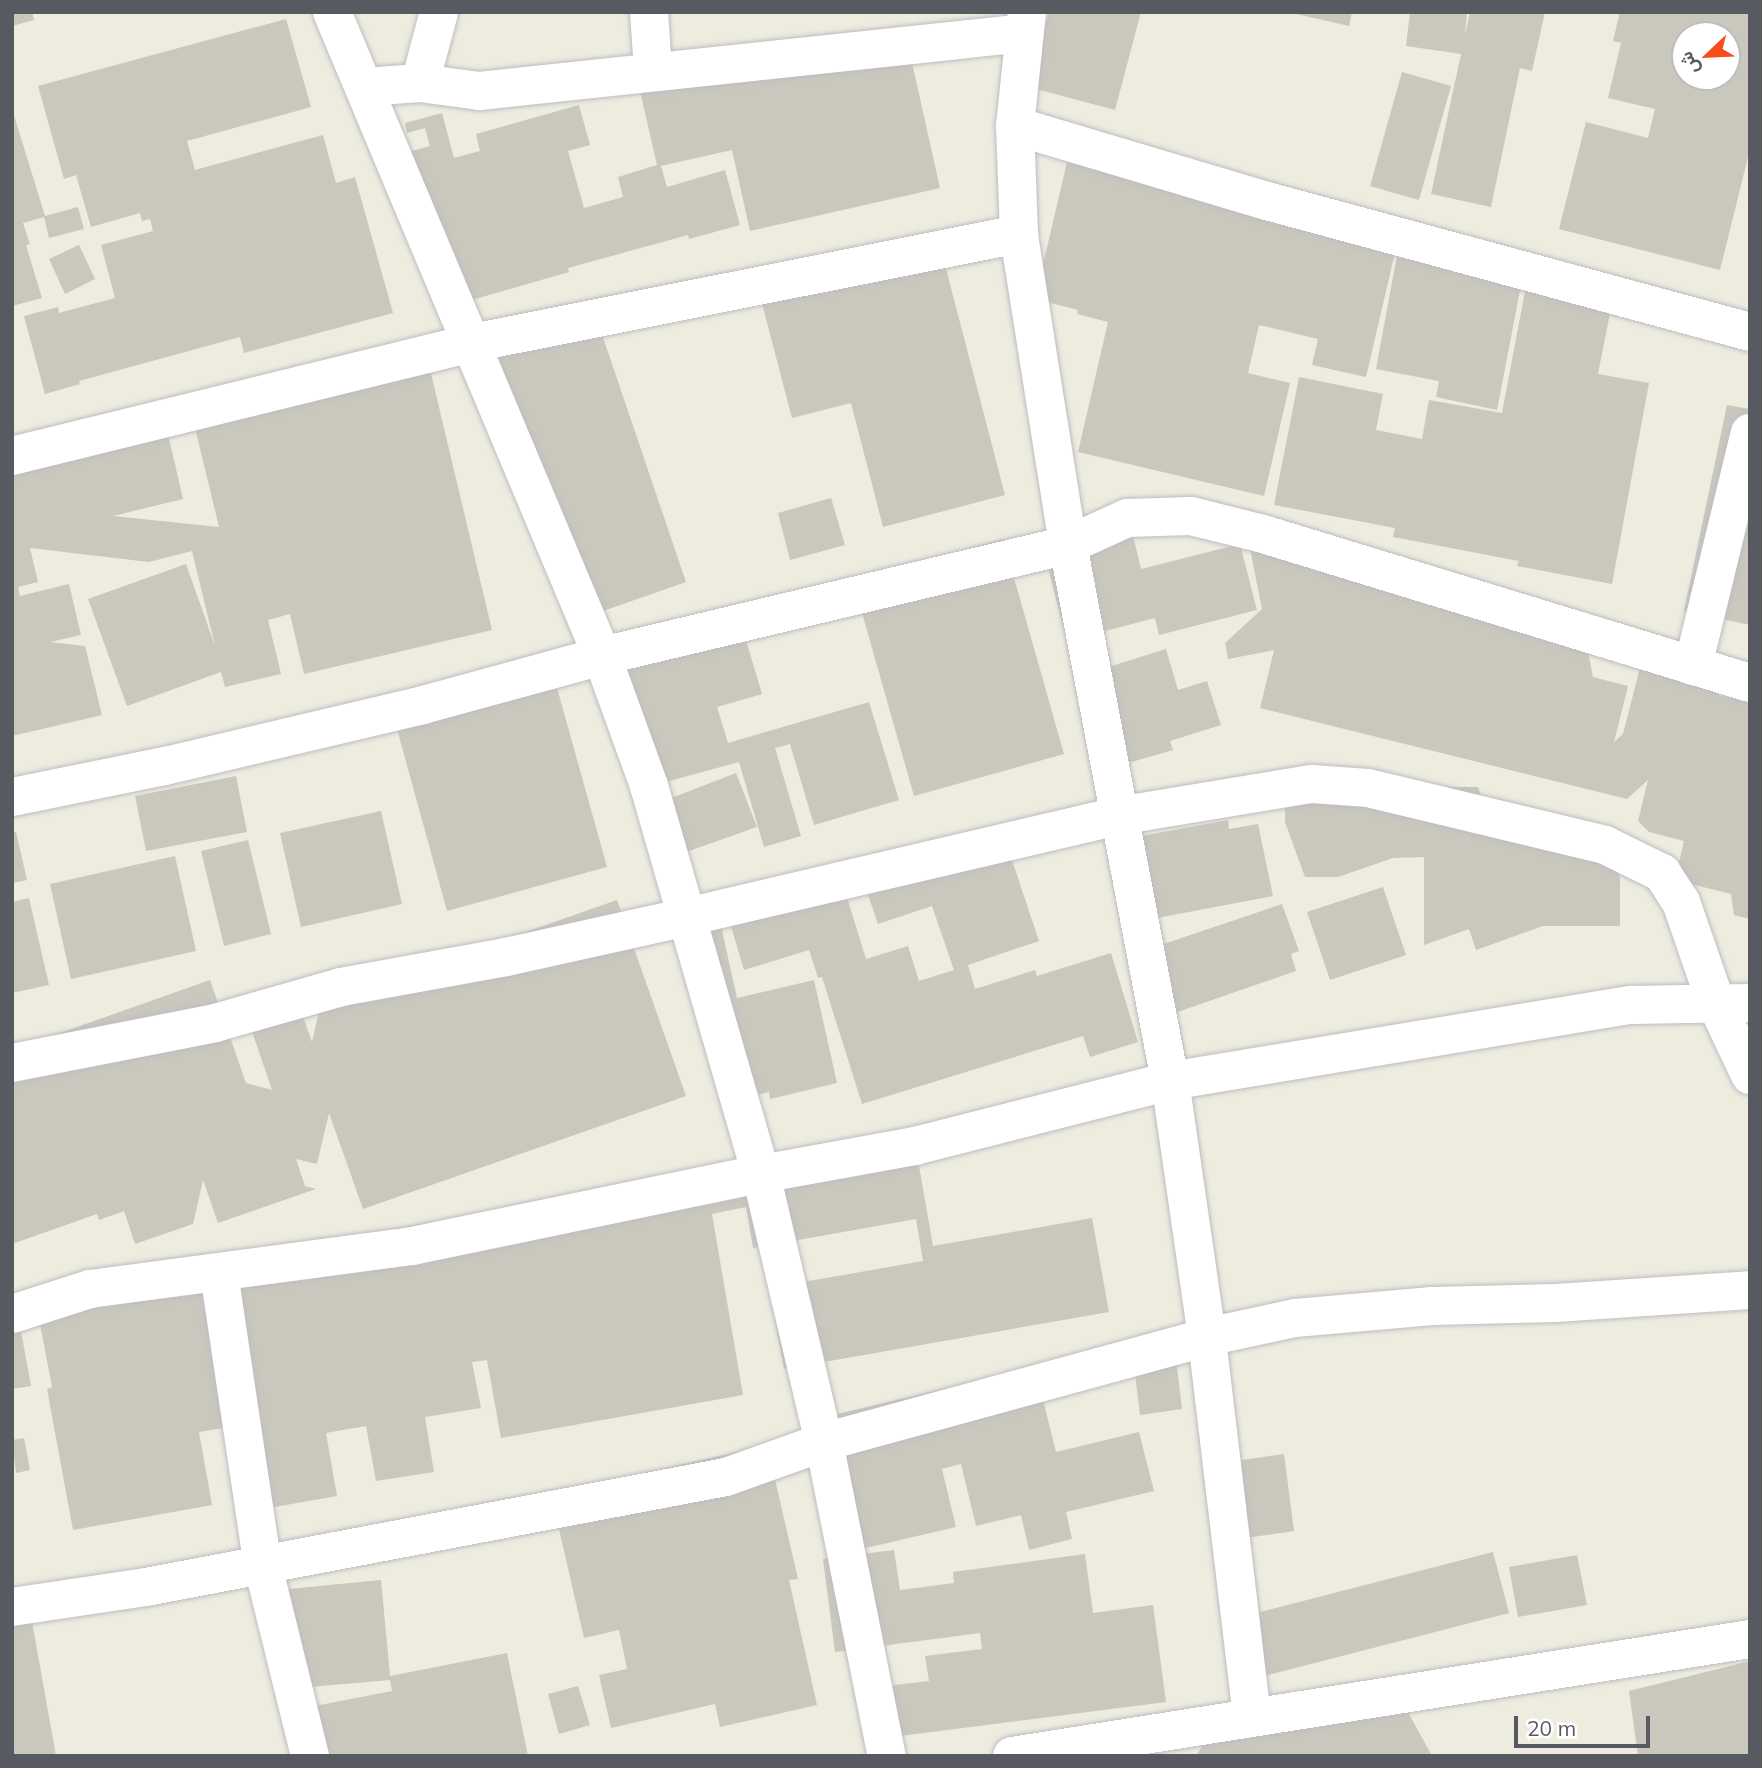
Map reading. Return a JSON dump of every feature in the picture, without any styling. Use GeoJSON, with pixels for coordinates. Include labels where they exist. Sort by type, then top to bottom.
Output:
{"type":"FeatureCollection","features":[{"type":"Feature","properties":{"kind":"street"},"geometry":{"type":"LineString","coordinates":[[332,12],[602,656],[649,786],[761,1174],[824,1442],[887,1756]]}},
{"type":"Feature","properties":{"kind":"street"},"geometry":{"type":"LineString","coordinates":[[421,83],[439,12]]}},
{"type":"Feature","properties":{"kind":"street"},"geometry":{"type":"LineString","coordinates":[[649,12],[653,70]]}},
{"type":"Feature","properties":{"kind":"street"},"geometry":{"type":"LineString","coordinates":[[364,87],[421,83],[479,91],[1025,22],[1015,126],[1019,234],[1068,545],[1170,1080],[1207,1337],[1252,1717]]}},
{"type":"Feature","properties":{"kind":"street"},"geometry":{"type":"LineString","coordinates":[[1015,126],[1267,201],[1750,332]]}},
{"type":"Feature","properties":{"kind":"street"},"geometry":{"type":"LineString","coordinates":[[12,456],[471,343],[1019,234]]}},
{"type":"Feature","properties":{"kind":"street"},"geometry":{"type":"LineString","coordinates":[[1693,666],[1750,433]]}},
{"type":"Feature","properties":{"kind":"street"},"geometry":{"type":"LineString","coordinates":[[12,797],[165,766],[410,709],[602,656],[1068,545],[1127,518],[1191,516],[1263,534],[1750,683]]}},
{"type":"Feature","properties":{"kind":"street"},"geometry":{"type":"LineString","coordinates":[[12,1063],[215,1023],[341,987],[506,957],[1118,816],[1312,784],[1368,788],[1605,845],[1662,873],[1682,902],[1733,1003],[1750,1075]]}},
{"type":"Feature","properties":{"kind":"street"},"geometry":{"type":"LineString","coordinates":[[12,1314],[90,1289],[412,1246],[761,1174],[915,1146],[1170,1080],[1632,1005],[1733,1003]]}},
{"type":"Feature","properties":{"kind":"street"},"geometry":{"type":"LineString","coordinates":[[219,1273],[264,1566],[310,1756]]}},
{"type":"Feature","properties":{"kind":"street"},"geometry":{"type":"LineString","coordinates":[[12,1607],[264,1566],[726,1477],[824,1442],[1207,1337],[1295,1318],[1432,1306],[1556,1303],[1750,1290]]}},
{"type":"Feature","properties":{"kind":"street"},"geometry":{"type":"LineString","coordinates":[[1012,1756],[1750,1639]]}},
{"type":"Feature","properties":{"kind":"building"},"geometry":{"type":"Polygon","coordinates":[[[12,12],[32,12],[34,20],[12,26],[12,12]]]}},
{"type":"Feature","properties":{"kind":"building"},"geometry":{"type":"Polygon","coordinates":[[[1049,12],[1141,12],[1115,110],[1029,87],[1049,12]]]}},
{"type":"Feature","properties":{"kind":"building"},"geometry":{"type":"Polygon","coordinates":[[[1288,12],[1352,12],[1349,26],[1288,12]]]}},
{"type":"Feature","properties":{"kind":"building"},"geometry":{"type":"Polygon","coordinates":[[[1410,12],[1467,12],[1465,35],[1470,12],[1545,12],[1532,71],[1520,68],[1491,207],[1431,194],[1461,54],[1406,46],[1410,12]]]}},
{"type":"Feature","properties":{"kind":"building"},"geometry":{"type":"Polygon","coordinates":[[[1620,12],[1750,12],[1750,149],[1720,270],[1559,229],[1586,122],[1648,138],[1655,109],[1608,98],[1621,43],[1613,41],[1620,12]]]}},
{"type":"Feature","properties":{"kind":"building"},"geometry":{"type":"Polygon","coordinates":[[[286,19],[311,107],[187,141],[195,170],[323,135],[336,183],[355,177],[393,313],[244,353],[240,337],[79,381],[80,384],[45,394],[24,316],[58,307],[59,313],[115,298],[101,245],[153,231],[150,219],[142,221],[140,213],[91,227],[76,175],[64,179],[38,86],[286,19]]]}},
{"type":"Feature","properties":{"kind":"building"},"geometry":{"type":"Polygon","coordinates":[[[904,27],[940,188],[750,231],[732,150],[661,166],[667,187],[725,170],[740,225],[689,239],[688,235],[568,268],[569,272],[451,306],[408,152],[430,146],[425,128],[407,133],[405,123],[442,113],[454,158],[480,151],[476,134],[579,105],[590,145],[568,151],[584,208],[623,197],[618,177],[657,165],[639,87],[904,27]]]}},
{"type":"Feature","properties":{"kind":"building"},"geometry":{"type":"Polygon","coordinates":[[[1402,72],[1451,86],[1419,200],[1370,186],[1402,72]]]}},
{"type":"Feature","properties":{"kind":"building"},"geometry":{"type":"Polygon","coordinates":[[[12,109],[45,216],[78,207],[84,229],[49,238],[44,217],[23,223],[30,244],[26,245],[42,298],[12,306],[12,109]]]}},
{"type":"Feature","properties":{"kind":"building"},"geometry":{"type":"Polygon","coordinates":[[[1067,162],[1398,240],[1366,377],[1312,365],[1318,339],[1259,325],[1248,373],[1290,383],[1264,496],[1078,452],[1108,322],[1077,314],[1078,310],[1035,299],[1067,162]]]}},
{"type":"Feature","properties":{"kind":"building"},"geometry":{"type":"Polygon","coordinates":[[[938,238],[1005,495],[883,527],[851,403],[792,418],[754,273],[938,238]]]}},
{"type":"Feature","properties":{"kind":"building"},"geometry":{"type":"Polygon","coordinates":[[[79,245],[95,279],[65,294],[49,259],[79,245]]]}},
{"type":"Feature","properties":{"kind":"building"},"geometry":{"type":"Polygon","coordinates":[[[1398,250],[1523,275],[1497,410],[1436,397],[1439,381],[1376,369],[1398,250]]]}},
{"type":"Feature","properties":{"kind":"building"},"geometry":{"type":"Polygon","coordinates":[[[1526,286],[1612,303],[1598,374],[1649,383],[1612,584],[1517,566],[1519,561],[1393,537],[1395,528],[1274,505],[1299,377],[1383,394],[1376,430],[1422,439],[1429,400],[1502,413],[1526,286]]]}},
{"type":"Feature","properties":{"kind":"building"},"geometry":{"type":"Polygon","coordinates":[[[591,302],[686,582],[586,617],[491,335],[591,302]]]}},
{"type":"Feature","properties":{"kind":"building"},"geometry":{"type":"Polygon","coordinates":[[[424,344],[492,630],[304,674],[290,614],[268,620],[281,674],[225,687],[221,672],[127,706],[88,599],[186,564],[215,646],[192,551],[149,562],[30,548],[38,582],[18,587],[20,596],[69,584],[81,635],[50,642],[85,646],[102,715],[12,736],[12,443],[162,408],[183,499],[113,516],[219,527],[189,403],[424,344]]]}},
{"type":"Feature","properties":{"kind":"building"},"geometry":{"type":"Polygon","coordinates":[[[1727,405],[1750,409],[1750,625],[1684,611],[1727,405]]]}},
{"type":"Feature","properties":{"kind":"building"},"geometry":{"type":"Polygon","coordinates":[[[831,498],[845,545],[790,560],[778,513],[831,498]]]}},
{"type":"Feature","properties":{"kind":"building"},"geometry":{"type":"Polygon","coordinates":[[[1131,527],[1141,569],[1240,544],[1257,610],[1159,635],[1155,618],[1067,641],[1043,549],[1131,527]]]}},
{"type":"Feature","properties":{"kind":"building"},"geometry":{"type":"Polygon","coordinates":[[[1003,539],[1064,754],[914,796],[853,581],[1003,539]]]}},
{"type":"Feature","properties":{"kind":"building"},"geometry":{"type":"Polygon","coordinates":[[[1250,549],[1584,632],[1593,677],[1628,686],[1614,742],[1623,734],[1643,656],[1735,679],[1718,695],[1750,703],[1750,919],[1734,915],[1731,894],[1675,880],[1684,841],[1649,832],[1638,821],[1648,780],[1627,799],[1260,708],[1274,650],[1228,659],[1225,643],[1262,609],[1250,549]]]}},
{"type":"Feature","properties":{"kind":"building"},"geometry":{"type":"Polygon","coordinates":[[[742,627],[762,694],[717,707],[728,743],[869,702],[899,800],[814,825],[790,744],[775,748],[801,836],[764,847],[739,762],[651,786],[609,667],[742,627]]]}},
{"type":"Feature","properties":{"kind":"building"},"geometry":{"type":"Polygon","coordinates":[[[1166,649],[1178,690],[1207,681],[1221,725],[1170,741],[1173,750],[1111,768],[1083,675],[1166,649]]]}},
{"type":"Feature","properties":{"kind":"building"},"geometry":{"type":"Polygon","coordinates":[[[547,652],[607,867],[447,911],[388,696],[547,652]]]}},
{"type":"Feature","properties":{"kind":"building"},"geometry":{"type":"Polygon","coordinates":[[[736,773],[757,827],[672,857],[656,804],[736,773]]]}},
{"type":"Feature","properties":{"kind":"building"},"geometry":{"type":"Polygon","coordinates":[[[236,776],[247,832],[146,851],[135,796],[236,776]]]}},
{"type":"Feature","properties":{"kind":"building"},"geometry":{"type":"Polygon","coordinates":[[[1285,787],[1478,787],[1495,834],[1605,834],[1620,878],[1620,926],[1543,926],[1476,950],[1469,929],[1424,945],[1424,857],[1393,858],[1338,877],[1305,877],[1285,822],[1285,787]]]}},
{"type":"Feature","properties":{"kind":"building"},"geometry":{"type":"Polygon","coordinates":[[[381,811],[402,904],[301,927],[280,833],[381,811]]]}},
{"type":"Feature","properties":{"kind":"building"},"geometry":{"type":"Polygon","coordinates":[[[1228,820],[1229,829],[1258,824],[1273,896],[1136,922],[1120,840],[1228,820]]]}},
{"type":"Feature","properties":{"kind":"building"},"geometry":{"type":"Polygon","coordinates":[[[1000,824],[1039,941],[968,965],[975,989],[1035,970],[1037,976],[1111,953],[1138,1042],[1090,1057],[1083,1036],[862,1104],[822,977],[818,978],[809,950],[744,970],[723,900],[837,865],[866,959],[908,946],[919,981],[954,970],[932,906],[878,924],[860,872],[1000,824]]]}},
{"type":"Feature","properties":{"kind":"building"},"geometry":{"type":"Polygon","coordinates":[[[12,832],[16,832],[27,880],[12,883],[12,832]]]}},
{"type":"Feature","properties":{"kind":"building"},"geometry":{"type":"Polygon","coordinates":[[[248,840],[271,934],[224,946],[201,851],[248,840]]]}},
{"type":"Feature","properties":{"kind":"building"},"geometry":{"type":"Polygon","coordinates":[[[175,856],[196,951],[71,979],[50,884],[175,856]]]}},
{"type":"Feature","properties":{"kind":"building"},"geometry":{"type":"Polygon","coordinates":[[[1383,887],[1406,955],[1330,980],[1307,912],[1383,887]]]}},
{"type":"Feature","properties":{"kind":"building"},"geometry":{"type":"Polygon","coordinates":[[[29,898],[49,985],[12,993],[12,902],[29,898]]]}},
{"type":"Feature","properties":{"kind":"building"},"geometry":{"type":"Polygon","coordinates":[[[617,900],[686,1096],[363,1209],[329,1113],[317,1164],[296,1159],[305,1186],[316,1189],[218,1223],[203,1180],[193,1224],[135,1244],[124,1211],[99,1220],[97,1214],[12,1244],[12,1050],[210,980],[246,1083],[272,1090],[245,1011],[295,994],[312,1042],[322,998],[361,990],[617,900]]]}},
{"type":"Feature","properties":{"kind":"building"},"geometry":{"type":"Polygon","coordinates":[[[1282,904],[1299,951],[1291,954],[1296,971],[1163,1017],[1140,952],[1282,904]]]}},
{"type":"Feature","properties":{"kind":"building"},"geometry":{"type":"Polygon","coordinates":[[[720,921],[737,998],[814,980],[837,1083],[770,1099],[769,1092],[726,1102],[686,928],[720,921]]]}},
{"type":"Feature","properties":{"kind":"building"},"geometry":{"type":"Polygon","coordinates":[[[914,1137],[933,1246],[1092,1218],[1109,1312],[784,1369],[769,1288],[923,1261],[916,1219],[753,1248],[746,1207],[712,1214],[743,1395],[501,1438],[487,1360],[472,1362],[481,1408],[425,1417],[434,1472],[376,1481],[366,1426],[326,1433],[337,1496],[269,1508],[223,1428],[199,1432],[212,1505],[73,1530],[47,1389],[52,1387],[34,1292],[914,1137]]]}},
{"type":"Feature","properties":{"kind":"building"},"geometry":{"type":"Polygon","coordinates":[[[16,1304],[31,1386],[12,1389],[12,1305],[16,1304]]]}},
{"type":"Feature","properties":{"kind":"building"},"geometry":{"type":"Polygon","coordinates":[[[1176,1359],[1182,1409],[1140,1415],[1134,1365],[1176,1359]]]}},
{"type":"Feature","properties":{"kind":"building"},"geometry":{"type":"Polygon","coordinates":[[[1035,1367],[1056,1452],[1139,1432],[1154,1491],[1066,1512],[1072,1539],[1029,1550],[1021,1515],[976,1526],[961,1464],[942,1469],[956,1527],[836,1555],[804,1422],[1035,1367]]]}},
{"type":"Feature","properties":{"kind":"building"},"geometry":{"type":"Polygon","coordinates":[[[24,1438],[30,1470],[16,1473],[12,1440],[24,1438]]]}},
{"type":"Feature","properties":{"kind":"building"},"geometry":{"type":"Polygon","coordinates":[[[767,1445],[798,1579],[789,1580],[817,1705],[720,1727],[715,1704],[611,1728],[599,1675],[627,1669],[619,1630],[584,1638],[551,1494],[767,1445]]]}},
{"type":"Feature","properties":{"kind":"building"},"geometry":{"type":"Polygon","coordinates":[[[1284,1454],[1294,1531],[1217,1542],[1206,1465],[1284,1454]]]}},
{"type":"Feature","properties":{"kind":"building"},"geometry":{"type":"Polygon","coordinates":[[[894,1550],[900,1590],[954,1583],[953,1572],[1085,1554],[1093,1613],[1153,1605],[1166,1702],[876,1739],[870,1688],[929,1681],[925,1656],[982,1649],[980,1633],[835,1652],[823,1559],[894,1550]]]}},
{"type":"Feature","properties":{"kind":"building"},"geometry":{"type":"Polygon","coordinates":[[[1493,1552],[1509,1613],[1237,1683],[1221,1622],[1493,1552]]]}},
{"type":"Feature","properties":{"kind":"building"},"geometry":{"type":"Polygon","coordinates":[[[1577,1555],[1587,1605],[1518,1617],[1509,1567],[1577,1555]]]}},
{"type":"Feature","properties":{"kind":"building"},"geometry":{"type":"Polygon","coordinates":[[[381,1580],[390,1676],[507,1653],[528,1756],[298,1756],[289,1711],[392,1691],[390,1680],[287,1689],[278,1590],[381,1580]]]}},
{"type":"Feature","properties":{"kind":"building"},"geometry":{"type":"Polygon","coordinates":[[[31,1616],[56,1756],[12,1756],[12,1620],[31,1616]]]}},
{"type":"Feature","properties":{"kind":"building"},"geometry":{"type":"Polygon","coordinates":[[[1750,1661],[1750,1756],[1638,1756],[1629,1691],[1750,1661]]]}},
{"type":"Feature","properties":{"kind":"building"},"geometry":{"type":"Polygon","coordinates":[[[578,1686],[590,1725],[559,1734],[548,1694],[578,1686]]]}},
{"type":"Feature","properties":{"kind":"building"},"geometry":{"type":"Polygon","coordinates":[[[1403,1703],[1432,1756],[1196,1756],[1212,1730],[1403,1703]]]}}]}
